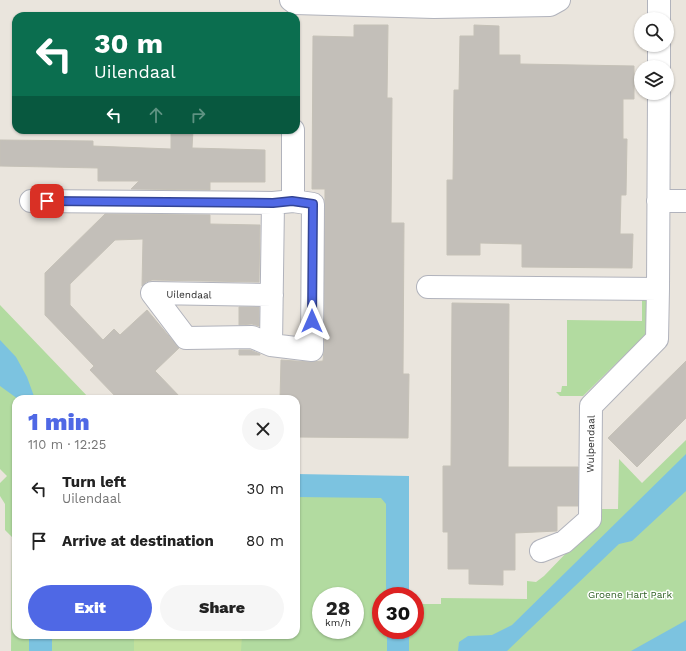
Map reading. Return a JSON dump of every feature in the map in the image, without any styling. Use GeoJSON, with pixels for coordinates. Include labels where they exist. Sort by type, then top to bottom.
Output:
{"type":"FeatureCollection","features":[{"type":"Feature","properties":{"kind":"street"},"geometry":{"type":"LineString","coordinates":[[293,6],[434,7],[550,5],[559,0]]}},
{"type":"Feature","properties":{"kind":"street"},"geometry":{"type":"LineString","coordinates":[[659,0],[659,12]]}},
{"type":"Feature","properties":{"kind":"street","name":"Wulpendaal"},"geometry":{"type":"LineString","coordinates":[[541,551],[564,542],[590,519],[591,406],[657,339],[659,100]]}},
{"type":"Feature","properties":{"kind":"street"},"geometry":{"type":"LineString","coordinates":[[271,344],[272,295],[292,134]]}},
{"type":"Feature","properties":{"kind":"street","name":"Uilendaal"},"geometry":{"type":"LineString","coordinates":[[31,201],[283,202],[313,204],[312,350],[271,344],[252,337],[186,338],[152,293],[272,295]]}},
{"type":"Feature","properties":{"kind":"street"},"geometry":{"type":"LineString","coordinates":[[658,201],[686,201]]}},
{"type":"Feature","properties":{"kind":"street"},"geometry":{"type":"LineString","coordinates":[[428,287],[658,289]]}},
{"type":"Feature","properties":{"kind":"green space"},"geometry":{"type":"Polygon","coordinates":[[[642,300],[648,300],[647,332],[645,335],[583,396],[560,396],[556,392],[561,392],[562,386],[567,386],[567,320],[642,321],[642,300]]]}},
{"type":"Feature","properties":{"kind":"green space"},"geometry":{"type":"Polygon","coordinates":[[[0,305],[86,395],[12,395],[12,537],[5,530],[5,504],[0,496],[0,483],[7,476],[0,469],[0,305]]]}},
{"type":"Feature","properties":{"kind":"green space","name":"Groene Hart Park"},"geometry":{"type":"Polygon","coordinates":[[[686,440],[686,646],[681,651],[42,651],[42,639],[300,639],[300,487],[402,488],[405,587],[372,587],[372,639],[424,639],[424,604],[441,604],[441,598],[527,599],[527,581],[536,582],[544,576],[598,520],[601,509],[618,509],[619,459],[642,483],[686,440]]]}},
{"type":"Feature","properties":{"kind":"green space"},"geometry":{"type":"Polygon","coordinates":[[[12,537],[12,639],[29,639],[29,651],[11,651],[12,537]]]}},
{"type":"Feature","properties":{"kind":"green space"},"geometry":{"type":"Polygon","coordinates":[[[134,639],[242,639],[241,651],[134,651],[134,639]]]}},
{"type":"Feature","properties":{"kind":"water"},"geometry":{"type":"Polygon","coordinates":[[[0,340],[16,357],[27,377],[34,395],[12,395],[0,386],[0,340]]]}},
{"type":"Feature","properties":{"kind":"water"},"geometry":{"type":"Polygon","coordinates":[[[686,454],[686,491],[632,541],[619,544],[507,651],[458,651],[459,642],[468,636],[492,635],[512,625],[686,454]]]}},
{"type":"Feature","properties":{"kind":"water"},"geometry":{"type":"Polygon","coordinates":[[[300,474],[409,476],[409,587],[386,587],[386,504],[381,498],[300,497],[300,474]]]}},
{"type":"Feature","properties":{"kind":"water"},"geometry":{"type":"Polygon","coordinates":[[[686,620],[686,651],[631,651],[683,622],[686,620]]]}},
{"type":"Feature","properties":{"kind":"water"},"geometry":{"type":"Polygon","coordinates":[[[29,639],[52,639],[52,651],[29,651],[29,639]]]}},
{"type":"Feature","properties":{"kind":"water"},"geometry":{"type":"Polygon","coordinates":[[[387,639],[409,639],[409,651],[387,651],[387,639]]]}},
{"type":"Feature","properties":{"kind":"building"},"geometry":{"type":"Polygon","coordinates":[[[354,25],[388,25],[387,98],[392,98],[391,223],[404,223],[403,374],[409,374],[408,438],[300,437],[300,395],[280,395],[281,360],[310,362],[323,361],[325,189],[312,189],[313,36],[354,37],[354,25]]]}},
{"type":"Feature","properties":{"kind":"building"},"geometry":{"type":"Polygon","coordinates":[[[474,25],[499,26],[499,55],[520,55],[520,64],[634,66],[634,99],[623,99],[623,139],[627,139],[626,195],[621,195],[620,234],[633,234],[632,268],[522,267],[522,244],[480,243],[480,255],[447,255],[447,180],[453,180],[454,90],[459,90],[460,36],[474,36],[474,25]]]}},
{"type":"Feature","properties":{"kind":"building"},"geometry":{"type":"Polygon","coordinates":[[[171,134],[193,134],[192,148],[265,150],[265,182],[210,182],[210,190],[131,189],[139,181],[98,181],[98,168],[0,166],[0,140],[93,141],[93,146],[171,149],[171,134]]]}},
{"type":"Feature","properties":{"kind":"building"},"geometry":{"type":"Polygon","coordinates":[[[105,214],[210,215],[210,224],[260,225],[259,282],[152,280],[146,282],[142,286],[143,239],[115,240],[70,284],[70,305],[103,340],[114,329],[120,335],[147,310],[179,348],[155,371],[178,395],[114,395],[90,370],[94,366],[45,315],[45,273],[105,214]]]}},
{"type":"Feature","properties":{"kind":"building"},"geometry":{"type":"Polygon","coordinates":[[[452,303],[509,304],[508,467],[578,467],[578,506],[557,506],[557,531],[515,533],[515,570],[503,570],[503,585],[469,584],[469,569],[448,569],[448,532],[443,532],[443,466],[451,466],[452,303]]]}},
{"type":"Feature","properties":{"kind":"building"},"geometry":{"type":"Polygon","coordinates":[[[239,307],[259,307],[259,326],[252,324],[239,325],[239,307]]]}},
{"type":"Feature","properties":{"kind":"building"},"geometry":{"type":"Polygon","coordinates":[[[239,350],[250,350],[260,355],[239,355],[239,350]]]}},
{"type":"Feature","properties":{"kind":"building"},"geometry":{"type":"Polygon","coordinates":[[[686,361],[686,418],[637,467],[608,438],[686,361]]]}},
{"type":"Feature","properties":{"kind":"route"},"geometry":{"type":"LineString","coordinates":[[47,201],[273,203],[292,201],[313,204],[312,321]]}}]}
